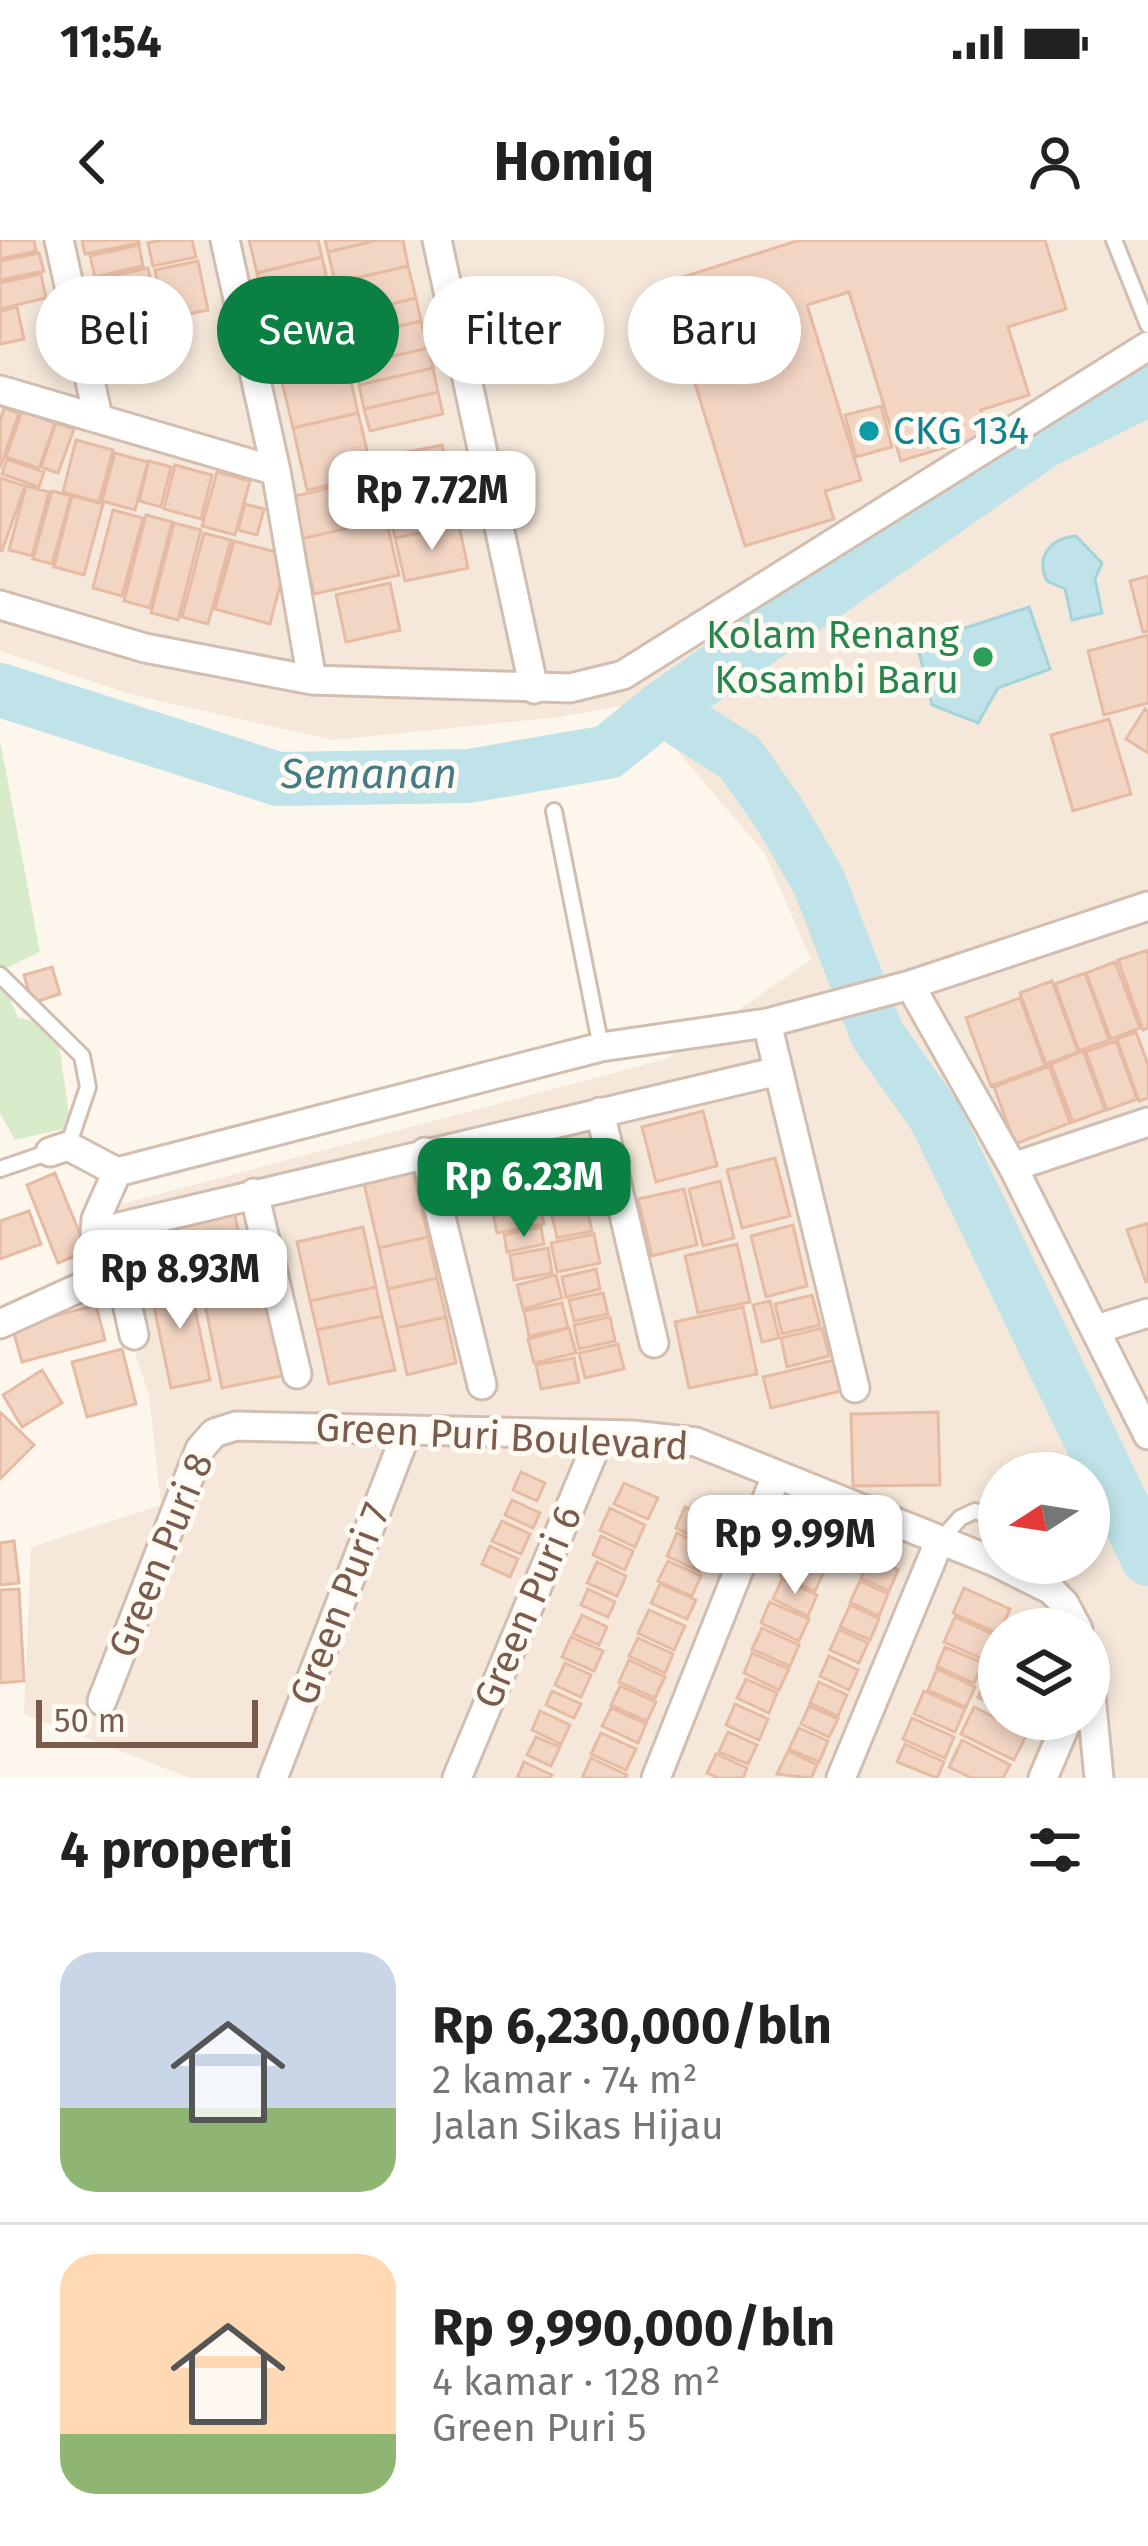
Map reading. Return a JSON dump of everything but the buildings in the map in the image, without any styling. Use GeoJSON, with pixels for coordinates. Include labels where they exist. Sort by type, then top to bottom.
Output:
{"type":"FeatureCollection","features":[{"type":"Feature","properties":{"kind":"street"},"geometry":{"type":"LineString","coordinates":[[59,240],[98,418]]}},
{"type":"Feature","properties":{"kind":"street"},"geometry":{"type":"LineString","coordinates":[[225,240],[276,472],[312,680]]}},
{"type":"Feature","properties":{"kind":"street"},"geometry":{"type":"LineString","coordinates":[[437,240],[534,689]]}},
{"type":"Feature","properties":{"kind":"street"},"geometry":{"type":"LineString","coordinates":[[0,605],[145,648],[312,680],[570,688],[623,675],[1148,346]]}},
{"type":"Feature","properties":{"kind":"street"},"geometry":{"type":"LineString","coordinates":[[0,390],[276,472]]}},
{"type":"Feature","properties":{"kind":"street"},"geometry":{"type":"LineString","coordinates":[[59,1149],[117,1172],[602,1047],[767,1024],[901,987],[1148,906]]}},
{"type":"Feature","properties":{"kind":"street"},"geometry":{"type":"LineString","coordinates":[[901,987],[1013,1166],[1148,1435]]}},
{"type":"Feature","properties":{"kind":"street"},"geometry":{"type":"LineString","coordinates":[[767,1024],[855,1388]]}},
{"type":"Feature","properties":{"kind":"street"},"geometry":{"type":"LineString","coordinates":[[134,1335],[113,1231],[254,1193],[778,1071]]}},
{"type":"Feature","properties":{"kind":"street"},"geometry":{"type":"LineString","coordinates":[[600,1112],[654,1343]]}},
{"type":"Feature","properties":{"kind":"street"},"geometry":{"type":"LineString","coordinates":[[1013,1166],[1148,1122]]}},
{"type":"Feature","properties":{"kind":"street"},"geometry":{"type":"LineString","coordinates":[[425,1152],[482,1385]]}},
{"type":"Feature","properties":{"kind":"street"},"geometry":{"type":"LineString","coordinates":[[0,1324],[92,1282],[96,1219],[117,1172]]}},
{"type":"Feature","properties":{"kind":"street"},"geometry":{"type":"LineString","coordinates":[[254,1193],[296,1374]]}},
{"type":"Feature","properties":{"kind":"street"},"geometry":{"type":"LineString","coordinates":[[1097,1330],[1148,1313]]}},
{"type":"Feature","properties":{"kind":"street","name":"Green Puri Boulevard"},"geometry":{"type":"LineString","coordinates":[[236,1426],[665,1436],[696,1442],[939,1542],[978,1552]]}},
{"type":"Feature","properties":{"kind":"street","name":"Green Puri 8"},"geometry":{"type":"LineString","coordinates":[[101,1701],[200,1449],[214,1433],[236,1426]]}},
{"type":"Feature","properties":{"kind":"street","name":"Green Puri 7"},"geometry":{"type":"LineString","coordinates":[[272,1778],[407,1431]]}},
{"type":"Feature","properties":{"kind":"street","name":"Green Puri 6"},"geometry":{"type":"LineString","coordinates":[[457,1778],[600,1436]]}},
{"type":"Feature","properties":{"kind":"street"},"geometry":{"type":"LineString","coordinates":[[656,1778],[776,1476]]}},
{"type":"Feature","properties":{"kind":"street"},"geometry":{"type":"LineString","coordinates":[[841,1778],[939,1542]]}},
{"type":"Feature","properties":{"kind":"street","name":"Green Puri Boulevard"},"geometry":{"type":"LineString","coordinates":[[1041,1584],[1067,1608]]}},
{"type":"Feature","properties":{"kind":"street"},"geometry":{"type":"LineString","coordinates":[[1043,1778],[1059,1740]]}},
{"type":"Feature","properties":{"kind":"street"},"geometry":{"type":"LineString","coordinates":[[1095,1740],[1099,1778]]}},
{"type":"Feature","properties":{"kind":"lane"},"geometry":{"type":"LineString","coordinates":[[1114,240],[1148,325]]}},
{"type":"Feature","properties":{"kind":"lane"},"geometry":{"type":"LineString","coordinates":[[554,812],[602,1047]]}},
{"type":"Feature","properties":{"kind":"lane"},"geometry":{"type":"LineString","coordinates":[[0,976],[82,1056],[88,1087],[59,1149],[0,1169]]}},
{"type":"Feature","properties":{"kind":"lane"},"geometry":{"type":"LineString","coordinates":[[939,1542],[960,1517],[978,1512]]}},
{"type":"Feature","properties":{"kind":"shaded area"},"geometry":{"type":"Polygon","coordinates":[[[0,240],[1148,240],[1148,1778],[190,1778],[24,1714],[31,1547],[161,1505],[149,1395],[98,1244],[122,1204],[666,1059],[811,960],[765,854],[637,703],[559,717],[333,740],[133,695],[0,651],[0,240]]]}},
{"type":"Feature","properties":{"kind":"green space"},"geometry":{"type":"Polygon","coordinates":[[[0,740],[40,952],[0,971],[0,740]]]}},
{"type":"Feature","properties":{"kind":"green space"},"geometry":{"type":"Polygon","coordinates":[[[0,976],[18,1018],[56,1025],[71,1127],[15,1140],[0,1113],[0,976]]]}},
{"type":"Feature","properties":{"kind":"water"},"geometry":{"type":"Polygon","coordinates":[[[1076,536],[1102,563],[1095,579],[1102,613],[1072,620],[1065,589],[1047,581],[1043,564],[1053,545],[1076,536]]]}},
{"type":"Feature","properties":{"kind":"water","name":"Kolam Renang Kosambi Baru"},"geometry":{"type":"Polygon","coordinates":[[[1029,607],[1050,669],[998,688],[978,723],[932,705],[917,644],[1029,607]]]}},
{"type":"Feature","properties":{"kind":"waterway"},"geometry":{"type":"LineString","coordinates":[[1148,389],[1044,441],[662,708],[740,758],[819,882],[877,1034],[936,1118],[1148,1559]]}},
{"type":"Feature","properties":{"kind":"waterway","name":"Semanan"},"geometry":{"type":"LineString","coordinates":[[0,690],[278,779],[469,776],[608,752],[662,708]]}},
{"type":"Feature","properties":{"kind":"place","name":"CKG 134"},"geometry":{"type":"Point","coordinates":[869,431]}},
{"type":"Feature","properties":{"kind":"place","name":"Kolam Renang Kosambi Baru"},"geometry":{"type":"Point","coordinates":[983,657]}}]}
